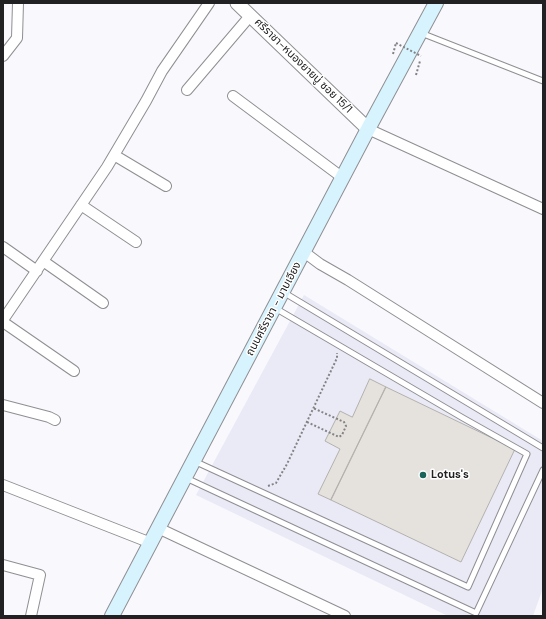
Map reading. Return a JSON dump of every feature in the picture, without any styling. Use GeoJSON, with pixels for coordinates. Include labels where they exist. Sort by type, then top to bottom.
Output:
{"type":"FeatureCollection","features":[{"type":"Feature","properties":{"kind":"main road","name":"ถนนศรีราชา - มาบเอียง"},"geometry":{"type":"LineString","coordinates":[[112,616],[436,3]]}},
{"type":"Feature","properties":{"kind":"street"},"geometry":{"type":"LineString","coordinates":[[3,56],[18,38],[18,3]]}},
{"type":"Feature","properties":{"kind":"street"},"geometry":{"type":"LineString","coordinates":[[74,371],[3,320],[114,155],[162,71],[209,3]]}},
{"type":"Feature","properties":{"kind":"street","name":"ศรีราชา-หนองยายบู่ ซอย 15/1"},"geometry":{"type":"LineString","coordinates":[[237,3],[368,130]]}},
{"type":"Feature","properties":{"kind":"street"},"geometry":{"type":"LineString","coordinates":[[188,90],[250,16]]}},
{"type":"Feature","properties":{"kind":"street"},"geometry":{"type":"LineString","coordinates":[[233,96],[343,178]]}},
{"type":"Feature","properties":{"kind":"street"},"geometry":{"type":"LineString","coordinates":[[368,130],[543,209]]}},
{"type":"Feature","properties":{"kind":"street"},"geometry":{"type":"LineString","coordinates":[[114,155],[166,186]]}},
{"type":"Feature","properties":{"kind":"street"},"geometry":{"type":"LineString","coordinates":[[81,205],[136,242]]}},
{"type":"Feature","properties":{"kind":"street"},"geometry":{"type":"LineString","coordinates":[[3,247],[37,271]]}},
{"type":"Feature","properties":{"kind":"street"},"geometry":{"type":"LineString","coordinates":[[304,252],[320,264],[374,296],[543,403]]}},
{"type":"Feature","properties":{"kind":"street"},"geometry":{"type":"LineString","coordinates":[[43,261],[103,303]]}},
{"type":"Feature","properties":{"kind":"street"},"geometry":{"type":"LineString","coordinates":[[3,405],[49,417],[55,420]]}},
{"type":"Feature","properties":{"kind":"street"},"geometry":{"type":"LineString","coordinates":[[3,486],[151,543]]}},
{"type":"Feature","properties":{"kind":"street"},"geometry":{"type":"LineString","coordinates":[[158,528],[345,616]]}},
{"type":"Feature","properties":{"kind":"street"},"geometry":{"type":"LineString","coordinates":[[3,565],[40,575],[31,616]]}},
{"type":"Feature","properties":{"kind":"lane"},"geometry":{"type":"LineString","coordinates":[[420,33],[543,81]]}},
{"type":"Feature","properties":{"kind":"lane"},"geometry":{"type":"LineString","coordinates":[[283,292],[543,448]]}},
{"type":"Feature","properties":{"kind":"lane"},"geometry":{"type":"LineString","coordinates":[[194,460],[468,587],[527,454],[274,308]]}},
{"type":"Feature","properties":{"kind":"lane"},"geometry":{"type":"LineString","coordinates":[[185,477],[476,613],[543,470]]}},
{"type":"Feature","properties":{"kind":"path"},"geometry":{"type":"LineString","coordinates":[[393,55],[396,43],[421,56],[416,75]]}},
{"type":"Feature","properties":{"kind":"path"},"geometry":{"type":"LineString","coordinates":[[265,486],[274,485],[278,480],[337,358],[336,350]]}},
{"type":"Feature","properties":{"kind":"path"},"geometry":{"type":"LineString","coordinates":[[307,422],[339,437],[342,436],[346,426],[344,422],[313,408]]}},
{"type":"Feature","properties":{"kind":"shaded area"},"geometry":{"type":"Polygon","coordinates":[[[304,295],[543,441],[543,588],[533,616],[448,616],[196,495],[304,295]]]}},
{"type":"Feature","properties":{"kind":"building"},"geometry":{"type":"Polygon","coordinates":[[[370,379],[386,387],[331,500],[318,494],[340,449],[325,441],[340,411],[352,417],[370,379]]]}},
{"type":"Feature","properties":{"kind":"building","name":"Lotus's"},"geometry":{"type":"Polygon","coordinates":[[[386,387],[515,449],[461,562],[331,500],[386,387]]]}},
{"type":"Feature","properties":{"kind":"place","name":"Lotus's"},"geometry":{"type":"Point","coordinates":[423,475]}}]}
